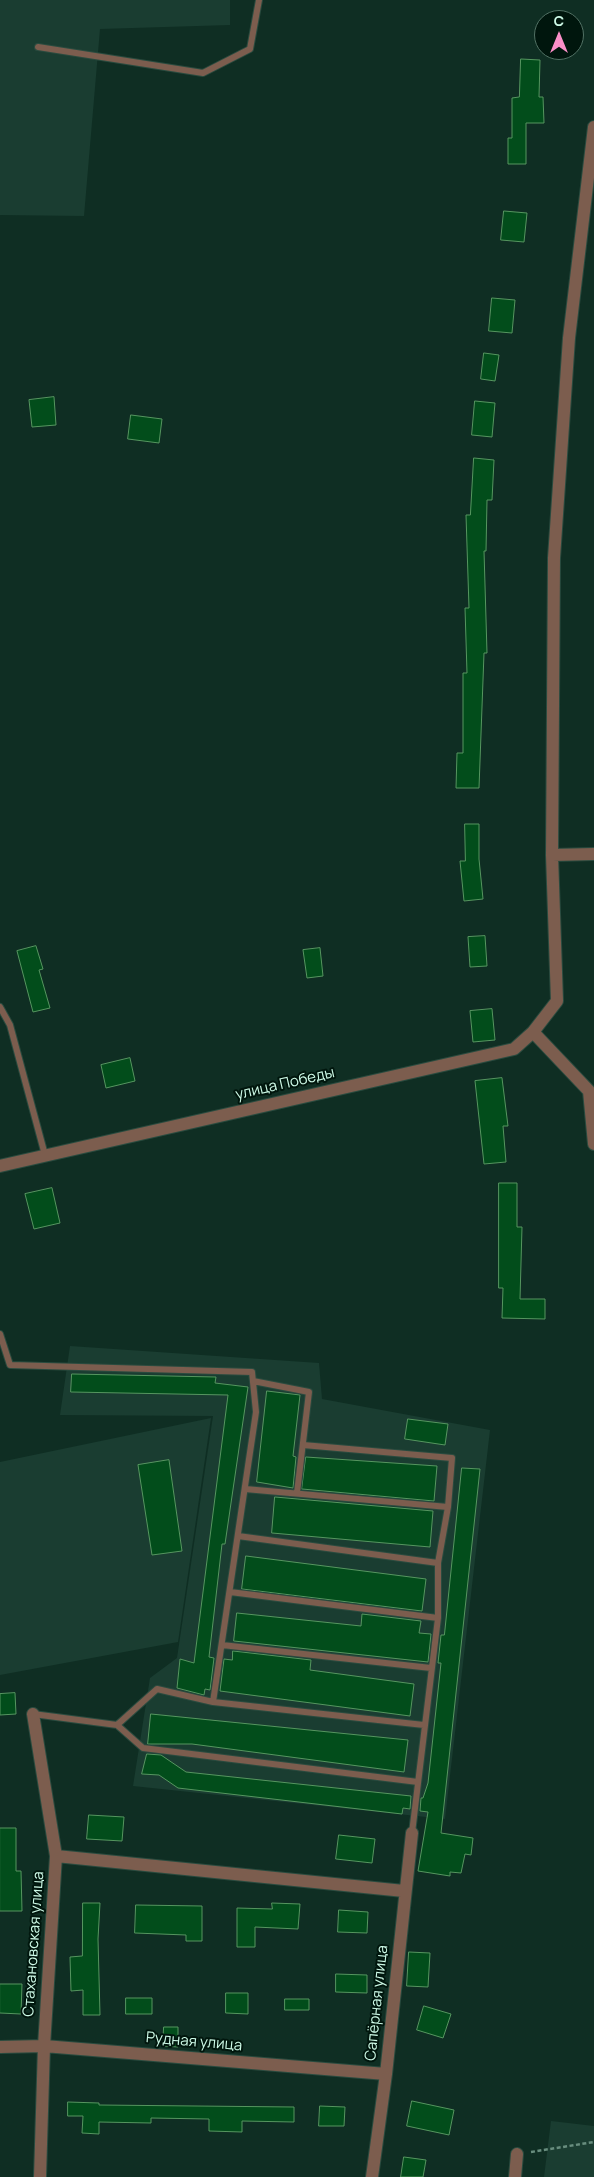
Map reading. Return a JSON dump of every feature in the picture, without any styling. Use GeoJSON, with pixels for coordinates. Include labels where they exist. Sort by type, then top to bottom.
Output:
{"type":"FeatureCollection","features":[{"type":"Feature","properties":{"kind":"street"},"geometry":{"type":"LineString","coordinates":[[594,127],[569,338],[554,558],[552,855],[594,854]]}},
{"type":"Feature","properties":{"kind":"street","name":"улица Победы"},"geometry":{"type":"LineString","coordinates":[[0,1166],[514,1049],[533,1032],[557,1001],[552,855]]}},
{"type":"Feature","properties":{"kind":"street"},"geometry":{"type":"LineString","coordinates":[[533,1032],[589,1091],[594,1144]]}},
{"type":"Feature","properties":{"kind":"street","name":"Стахановская улица"},"geometry":{"type":"LineString","coordinates":[[33,1714],[56,1856],[44,2046],[40,2177]]}},
{"type":"Feature","properties":{"kind":"street","name":"Сапёрная улица"},"geometry":{"type":"LineString","coordinates":[[372,2177],[386,2074],[404,1890],[412,1833]]}},
{"type":"Feature","properties":{"kind":"street"},"geometry":{"type":"LineString","coordinates":[[56,1856],[404,1890]]}},
{"type":"Feature","properties":{"kind":"street","name":"Рудная улица"},"geometry":{"type":"LineString","coordinates":[[0,2046],[44,2046],[386,2074]]}},
{"type":"Feature","properties":{"kind":"street"},"geometry":{"type":"LineString","coordinates":[[515,2177],[517,2154]]}},
{"type":"Feature","properties":{"kind":"lane"},"geometry":{"type":"LineString","coordinates":[[38,47],[203,73],[250,48],[258,0]]}},
{"type":"Feature","properties":{"kind":"lane"},"geometry":{"type":"LineString","coordinates":[[0,1007],[10,1025],[45,1156]]}},
{"type":"Feature","properties":{"kind":"lane"},"geometry":{"type":"LineString","coordinates":[[0,1334],[10,1365],[252,1372],[256,1412],[212,1702]]}},
{"type":"Feature","properties":{"kind":"lane"},"geometry":{"type":"LineString","coordinates":[[253,1380],[309,1392],[297,1493]]}},
{"type":"Feature","properties":{"kind":"lane"},"geometry":{"type":"LineString","coordinates":[[303,1445],[452,1458],[448,1507],[438,1563],[438,1618],[412,1833]]}},
{"type":"Feature","properties":{"kind":"lane"},"geometry":{"type":"LineString","coordinates":[[245,1489],[448,1507]]}},
{"type":"Feature","properties":{"kind":"lane"},"geometry":{"type":"LineString","coordinates":[[238,1536],[438,1563]]}},
{"type":"Feature","properties":{"kind":"lane"},"geometry":{"type":"LineString","coordinates":[[230,1592],[438,1618]]}},
{"type":"Feature","properties":{"kind":"lane"},"geometry":{"type":"LineString","coordinates":[[222,1645],[431,1668]]}},
{"type":"Feature","properties":{"kind":"lane"},"geometry":{"type":"LineString","coordinates":[[117,1725],[157,1689],[212,1702],[424,1726]]}},
{"type":"Feature","properties":{"kind":"lane"},"geometry":{"type":"LineString","coordinates":[[33,1714],[117,1725],[143,1748],[418,1782]]}},
{"type":"Feature","properties":{"kind":"path"},"geometry":{"type":"LineString","coordinates":[[517,2154],[594,2142]]}},
{"type":"Feature","properties":{"kind":"shaded area"},"geometry":{"type":"Polygon","coordinates":[[[0,0],[230,0],[230,25],[100,29],[84,216],[0,215],[0,0]]]}},
{"type":"Feature","properties":{"kind":"shaded area"},"geometry":{"type":"Polygon","coordinates":[[[70,1346],[319,1363],[322,1399],[490,1430],[445,1819],[133,1786],[150,1678],[177,1658],[213,1416],[60,1415],[70,1346]]]}},
{"type":"Feature","properties":{"kind":"shaded area"},"geometry":{"type":"Polygon","coordinates":[[[211,1418],[178,1642],[0,1675],[0,1462],[211,1418]]]}},
{"type":"Feature","properties":{"kind":"shaded area"},"geometry":{"type":"Polygon","coordinates":[[[551,2121],[594,2126],[594,2177],[544,2177],[551,2121]]]}},
{"type":"Feature","properties":{"kind":"building"},"geometry":{"type":"Polygon","coordinates":[[[521,59],[540,60],[539,97],[543,97],[544,123],[526,123],[526,164],[508,164],[508,138],[512,138],[512,98],[519,97],[521,59]]]}},
{"type":"Feature","properties":{"kind":"building"},"geometry":{"type":"Polygon","coordinates":[[[504,211],[527,213],[524,242],[501,240],[504,211]]]}},
{"type":"Feature","properties":{"kind":"building"},"geometry":{"type":"Polygon","coordinates":[[[492,298],[515,300],[512,333],[489,331],[492,298]]]}},
{"type":"Feature","properties":{"kind":"building"},"geometry":{"type":"Polygon","coordinates":[[[484,353],[499,355],[495,381],[481,379],[484,353]]]}},
{"type":"Feature","properties":{"kind":"building"},"geometry":{"type":"Polygon","coordinates":[[[54,397],[56,425],[32,427],[29,400],[54,397]]]}},
{"type":"Feature","properties":{"kind":"building"},"geometry":{"type":"Polygon","coordinates":[[[475,401],[495,403],[492,437],[472,435],[475,401]]]}},
{"type":"Feature","properties":{"kind":"building"},"geometry":{"type":"Polygon","coordinates":[[[131,415],[162,419],[159,443],[128,439],[131,415]]]}},
{"type":"Feature","properties":{"kind":"building"},"geometry":{"type":"Polygon","coordinates":[[[474,458],[494,460],[492,500],[487,500],[486,551],[484,551],[487,653],[484,653],[479,788],[456,788],[457,753],[463,753],[463,673],[467,673],[465,608],[469,608],[466,515],[470,515],[474,458]]]}},
{"type":"Feature","properties":{"kind":"building"},"geometry":{"type":"Polygon","coordinates":[[[465,824],[479,824],[479,859],[483,899],[464,901],[460,861],[465,861],[465,824]]]}},
{"type":"Feature","properties":{"kind":"building"},"geometry":{"type":"Polygon","coordinates":[[[485,936],[487,966],[470,967],[468,937],[485,936]]]}},
{"type":"Feature","properties":{"kind":"building"},"geometry":{"type":"Polygon","coordinates":[[[36,946],[43,969],[39,970],[50,1008],[33,1012],[17,951],[36,946]]]}},
{"type":"Feature","properties":{"kind":"building"},"geometry":{"type":"Polygon","coordinates":[[[320,948],[323,976],[307,978],[303,950],[320,948]]]}},
{"type":"Feature","properties":{"kind":"building"},"geometry":{"type":"Polygon","coordinates":[[[492,1009],[495,1040],[473,1042],[470,1011],[492,1009]]]}},
{"type":"Feature","properties":{"kind":"building"},"geometry":{"type":"Polygon","coordinates":[[[130,1058],[135,1081],[106,1088],[101,1065],[130,1058]]]}},
{"type":"Feature","properties":{"kind":"building"},"geometry":{"type":"Polygon","coordinates":[[[502,1078],[508,1126],[503,1126],[506,1162],[484,1164],[475,1081],[502,1078]]]}},
{"type":"Feature","properties":{"kind":"building"},"geometry":{"type":"Polygon","coordinates":[[[499,1183],[517,1183],[517,1227],[522,1227],[520,1299],[545,1299],[545,1319],[502,1318],[503,1288],[499,1288],[499,1183]]]}},
{"type":"Feature","properties":{"kind":"building"},"geometry":{"type":"Polygon","coordinates":[[[52,1188],[60,1223],[34,1229],[25,1194],[52,1188]]]}},
{"type":"Feature","properties":{"kind":"building"},"geometry":{"type":"Polygon","coordinates":[[[72,1374],[216,1377],[215,1383],[248,1387],[225,1544],[222,1544],[209,1657],[214,1658],[210,1690],[205,1689],[204,1695],[177,1688],[180,1659],[194,1663],[228,1395],[71,1392],[72,1374]]]}},
{"type":"Feature","properties":{"kind":"building"},"geometry":{"type":"Polygon","coordinates":[[[267,1391],[300,1395],[293,1456],[296,1457],[293,1488],[257,1482],[267,1391]]]}},
{"type":"Feature","properties":{"kind":"building"},"geometry":{"type":"Polygon","coordinates":[[[408,1419],[448,1424],[445,1445],[405,1439],[408,1419]]]}},
{"type":"Feature","properties":{"kind":"building"},"geometry":{"type":"Polygon","coordinates":[[[306,1457],[437,1466],[434,1501],[302,1489],[306,1457]]]}},
{"type":"Feature","properties":{"kind":"building"},"geometry":{"type":"Polygon","coordinates":[[[169,1460],[182,1551],[152,1555],[138,1465],[169,1460]]]}},
{"type":"Feature","properties":{"kind":"building"},"geometry":{"type":"Polygon","coordinates":[[[462,1468],[480,1469],[441,1833],[473,1838],[471,1855],[465,1854],[461,1873],[450,1872],[450,1876],[418,1871],[428,1812],[420,1811],[421,1798],[423,1798],[428,1783],[441,1663],[438,1663],[441,1635],[444,1635],[462,1468]]]}},
{"type":"Feature","properties":{"kind":"building"},"geometry":{"type":"Polygon","coordinates":[[[275,1497],[433,1511],[430,1547],[272,1533],[275,1497]]]}},
{"type":"Feature","properties":{"kind":"building"},"geometry":{"type":"Polygon","coordinates":[[[246,1556],[426,1579],[422,1611],[242,1589],[246,1556]]]}},
{"type":"Feature","properties":{"kind":"building"},"geometry":{"type":"Polygon","coordinates":[[[237,1613],[361,1626],[362,1614],[421,1621],[419,1633],[431,1634],[428,1662],[234,1641],[237,1613]]]}},
{"type":"Feature","properties":{"kind":"building"},"geometry":{"type":"Polygon","coordinates":[[[233,1651],[311,1660],[310,1670],[414,1684],[410,1716],[220,1691],[224,1659],[232,1660],[233,1651]]]}},
{"type":"Feature","properties":{"kind":"building"},"geometry":{"type":"Polygon","coordinates":[[[15,1693],[16,1714],[0,1715],[0,1694],[15,1693]]]}},
{"type":"Feature","properties":{"kind":"building"},"geometry":{"type":"Polygon","coordinates":[[[151,1714],[408,1740],[404,1772],[192,1744],[148,1744],[151,1714]]]}},
{"type":"Feature","properties":{"kind":"building"},"geometry":{"type":"Polygon","coordinates":[[[147,1754],[161,1755],[186,1772],[411,1796],[410,1809],[403,1808],[402,1814],[178,1788],[159,1775],[142,1774],[147,1754]]]}},
{"type":"Feature","properties":{"kind":"building"},"geometry":{"type":"Polygon","coordinates":[[[89,1815],[124,1817],[122,1841],[87,1839],[89,1815]]]}},
{"type":"Feature","properties":{"kind":"building"},"geometry":{"type":"Polygon","coordinates":[[[0,1828],[16,1828],[16,1871],[21,1871],[22,1911],[0,1911],[0,1828]]]}},
{"type":"Feature","properties":{"kind":"building"},"geometry":{"type":"Polygon","coordinates":[[[339,1835],[375,1839],[372,1863],[336,1859],[339,1835]]]}},
{"type":"Feature","properties":{"kind":"building"},"geometry":{"type":"Polygon","coordinates":[[[83,1903],[100,1903],[98,1939],[100,2015],[83,2015],[83,1990],[71,1991],[70,1957],[82,1956],[83,1903]]]}},
{"type":"Feature","properties":{"kind":"building"},"geometry":{"type":"Polygon","coordinates":[[[272,1903],[300,1904],[298,1929],[255,1927],[255,1947],[237,1947],[237,1908],[272,1909],[272,1903]]]}},
{"type":"Feature","properties":{"kind":"building"},"geometry":{"type":"Polygon","coordinates":[[[136,1905],[202,1906],[202,1941],[186,1941],[186,1935],[135,1933],[136,1905]]]}},
{"type":"Feature","properties":{"kind":"building"},"geometry":{"type":"Polygon","coordinates":[[[339,1910],[368,1912],[367,1933],[338,1932],[339,1910]]]}},
{"type":"Feature","properties":{"kind":"building"},"geometry":{"type":"Polygon","coordinates":[[[409,1952],[430,1953],[428,1987],[407,1986],[409,1952]]]}},
{"type":"Feature","properties":{"kind":"building"},"geometry":{"type":"Polygon","coordinates":[[[336,1974],[367,1975],[367,1993],[336,1992],[336,1974]]]}},
{"type":"Feature","properties":{"kind":"building"},"geometry":{"type":"Polygon","coordinates":[[[0,1984],[22,1984],[21,2014],[0,2013],[0,1984]]]}},
{"type":"Feature","properties":{"kind":"building"},"geometry":{"type":"Polygon","coordinates":[[[226,1993],[248,1993],[248,2014],[226,2013],[226,1993]]]}},
{"type":"Feature","properties":{"kind":"building"},"geometry":{"type":"Polygon","coordinates":[[[126,1998],[152,1998],[152,2014],[126,2014],[126,1998]]]}},
{"type":"Feature","properties":{"kind":"building"},"geometry":{"type":"Polygon","coordinates":[[[285,1999],[309,1999],[309,2010],[285,2010],[285,1999]]]}},
{"type":"Feature","properties":{"kind":"building"},"geometry":{"type":"Polygon","coordinates":[[[424,2006],[451,2014],[443,2038],[417,2030],[424,2006]]]}},
{"type":"Feature","properties":{"kind":"building"},"geometry":{"type":"Polygon","coordinates":[[[164,2027],[178,2027],[178,2047],[163,2046],[164,2027]]]}},
{"type":"Feature","properties":{"kind":"building"},"geometry":{"type":"Polygon","coordinates":[[[412,2101],[454,2110],[449,2135],[407,2126],[412,2101]]]}},
{"type":"Feature","properties":{"kind":"building"},"geometry":{"type":"Polygon","coordinates":[[[68,2102],[99,2103],[99,2105],[294,2107],[294,2122],[242,2121],[242,2132],[209,2131],[209,2119],[151,2118],[151,2123],[99,2122],[99,2134],[82,2133],[83,2116],[68,2116],[68,2102]]]}},
{"type":"Feature","properties":{"kind":"building"},"geometry":{"type":"Polygon","coordinates":[[[320,2106],[345,2107],[344,2126],[319,2126],[320,2106]]]}},
{"type":"Feature","properties":{"kind":"building"},"geometry":{"type":"Polygon","coordinates":[[[404,2157],[426,2160],[423,2177],[401,2177],[404,2157]]]}}]}
